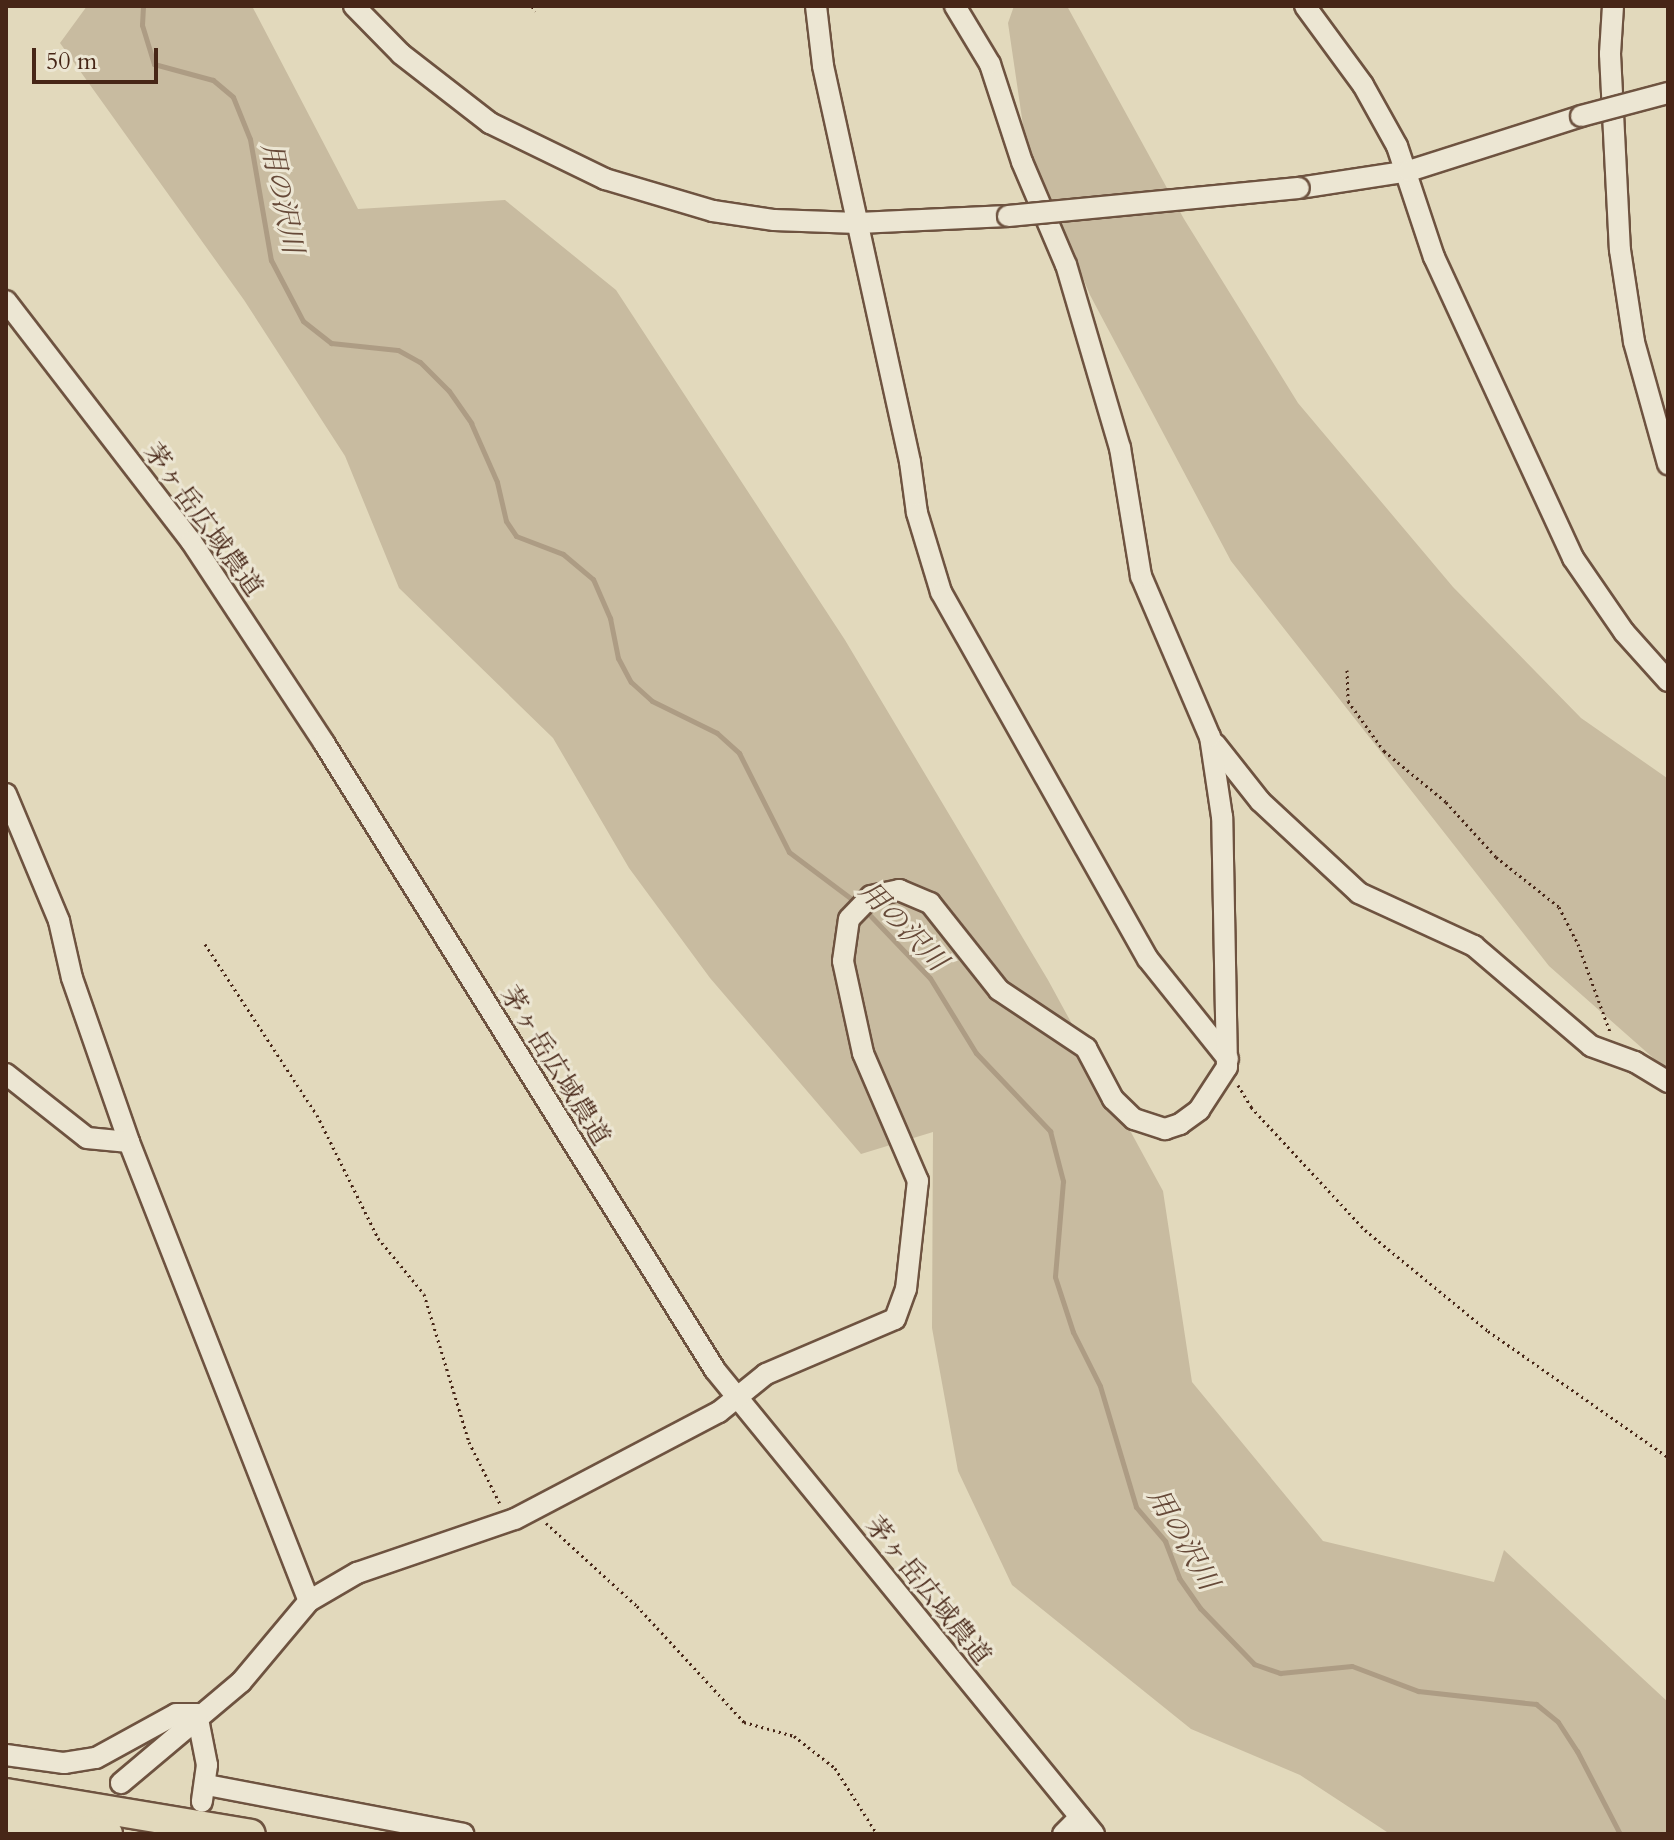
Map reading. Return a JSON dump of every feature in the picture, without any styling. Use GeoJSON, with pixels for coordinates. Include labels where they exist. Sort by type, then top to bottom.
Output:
{"type":"FeatureCollection","features":[{"type":"Feature","properties":{"kind":"highway"},"geometry":{"type":"LineString","coordinates":[[6,1793],[251,1834]]}},
{"type":"Feature","properties":{"kind":"highway"},"geometry":{"type":"LineString","coordinates":[[6,1820],[108,1834]]}},
{"type":"Feature","properties":{"kind":"street"},"geometry":{"type":"LineString","coordinates":[[354,6],[447,92],[554,158],[605,179],[713,211],[858,223],[1008,216],[1299,188],[1409,171],[1581,116],[1668,93]]}},
{"type":"Feature","properties":{"kind":"street"},"geometry":{"type":"LineString","coordinates":[[816,6],[823,66],[917,513],[941,592],[1148,959],[1228,1063]]}},
{"type":"Feature","properties":{"kind":"street"},"geometry":{"type":"LineString","coordinates":[[121,1783],[197,1714],[241,1682],[309,1601],[357,1573],[508,1521],[534,1509],[666,1442],[766,1374],[884,1328],[903,1306],[918,1181],[859,1039],[843,961],[849,919],[871,896],[899,890],[930,903],[999,990],[1086,1048],[1113,1099],[1134,1119],[1165,1129],[1180,1124],[1199,1110],[1228,1063],[1222,817],[1210,737],[1141,576],[1120,448],[1066,265],[1022,162],[990,64],[955,6]]}},
{"type":"Feature","properties":{"kind":"street"},"geometry":{"type":"LineString","coordinates":[[1305,6],[1363,85],[1409,171],[1434,257],[1573,558],[1624,632],[1668,681]]}},
{"type":"Feature","properties":{"kind":"street"},"geometry":{"type":"LineString","coordinates":[[1613,6],[1610,54],[1620,250],[1634,342],[1668,464]]}},
{"type":"Feature","properties":{"kind":"street","name":"茅ヶ岳広域農道"},"geometry":{"type":"LineString","coordinates":[[6,301],[191,541],[736,1397],[1094,1834]]}},
{"type":"Feature","properties":{"kind":"street"},"geometry":{"type":"LineString","coordinates":[[1210,737],[1260,801],[1359,893],[1474,946],[1591,1046],[1668,1082]]}},
{"type":"Feature","properties":{"kind":"street"},"geometry":{"type":"LineString","coordinates":[[6,794],[59,921],[72,978],[129,1142],[309,1601]]}},
{"type":"Feature","properties":{"kind":"street"},"geometry":{"type":"LineString","coordinates":[[6,1074],[87,1138],[129,1142]]}},
{"type":"Feature","properties":{"kind":"street"},"geometry":{"type":"LineString","coordinates":[[6,1755],[64,1763],[96,1758],[176,1714],[197,1714]]}},
{"type":"Feature","properties":{"kind":"street"},"geometry":{"type":"LineString","coordinates":[[197,1714],[204,1794],[463,1834]]}},
{"type":"Feature","properties":{"kind":"street"},"geometry":{"type":"LineString","coordinates":[[1063,1834],[1080,1817]]}},
{"type":"Feature","properties":{"kind":"path"},"geometry":{"type":"LineString","coordinates":[[1347,670],[1348,701],[1384,751],[1446,802],[1496,857],[1559,907],[1626,1060]]}},
{"type":"Feature","properties":{"kind":"path"},"geometry":{"type":"LineString","coordinates":[[205,944],[317,1115],[378,1238],[424,1294],[469,1442],[508,1521]]}},
{"type":"Feature","properties":{"kind":"path"},"geometry":{"type":"LineString","coordinates":[[1228,1063],[1251,1107],[1365,1230],[1498,1339],[1668,1457]]}},
{"type":"Feature","properties":{"kind":"path"},"geometry":{"type":"LineString","coordinates":[[534,1509],[637,1606],[744,1722],[794,1736],[835,1768],[877,1834]]}},
{"type":"Feature","properties":{"kind":"shaded area"},"geometry":{"type":"Polygon","coordinates":[[[87,6],[252,6],[358,209],[505,200],[616,290],[845,640],[1048,980],[1163,1191],[1192,1382],[1323,1541],[1494,1582],[1504,1550],[1668,1702],[1668,1834],[1390,1834],[1300,1775],[1191,1729],[1012,1585],[958,1471],[932,1328],[933,1132],[861,1154],[710,978],[629,868],[553,738],[399,588],[345,456],[244,300],[60,43],[87,6]]]}},
{"type":"Feature","properties":{"kind":"shaded area"},"geometry":{"type":"Polygon","coordinates":[[[1014,6],[1067,6],[1184,219],[1298,403],[1453,587],[1581,718],[1667,778],[1668,773],[1668,1071],[1549,966],[1231,561],[1090,295],[1025,139],[1008,23],[1014,6]]]}},
{"type":"Feature","properties":{"kind":"waterway","name":"用の沢川"},"geometry":{"type":"LineString","coordinates":[[143,6],[142,25],[154,64],[213,80],[233,97],[250,139],[271,260],[303,321],[331,343],[398,350],[420,362],[449,391],[471,423],[497,482],[506,521],[516,536],[563,554],[593,579],[610,618],[618,658],[631,682],[652,701],[717,733],[739,753],[789,852],[857,903]]}},
{"type":"Feature","properties":{"kind":"waterway","name":"用の沢川"},"geometry":{"type":"LineString","coordinates":[[864,909],[930,978],[976,1053],[1050,1131],[1063,1181],[1055,1277],[1073,1332],[1100,1386],[1136,1507],[1165,1541],[1179,1578],[1200,1608],[1254,1664],[1280,1673],[1352,1666],[1418,1691],[1536,1704],[1558,1722],[1577,1751],[1620,1834]]}}]}
